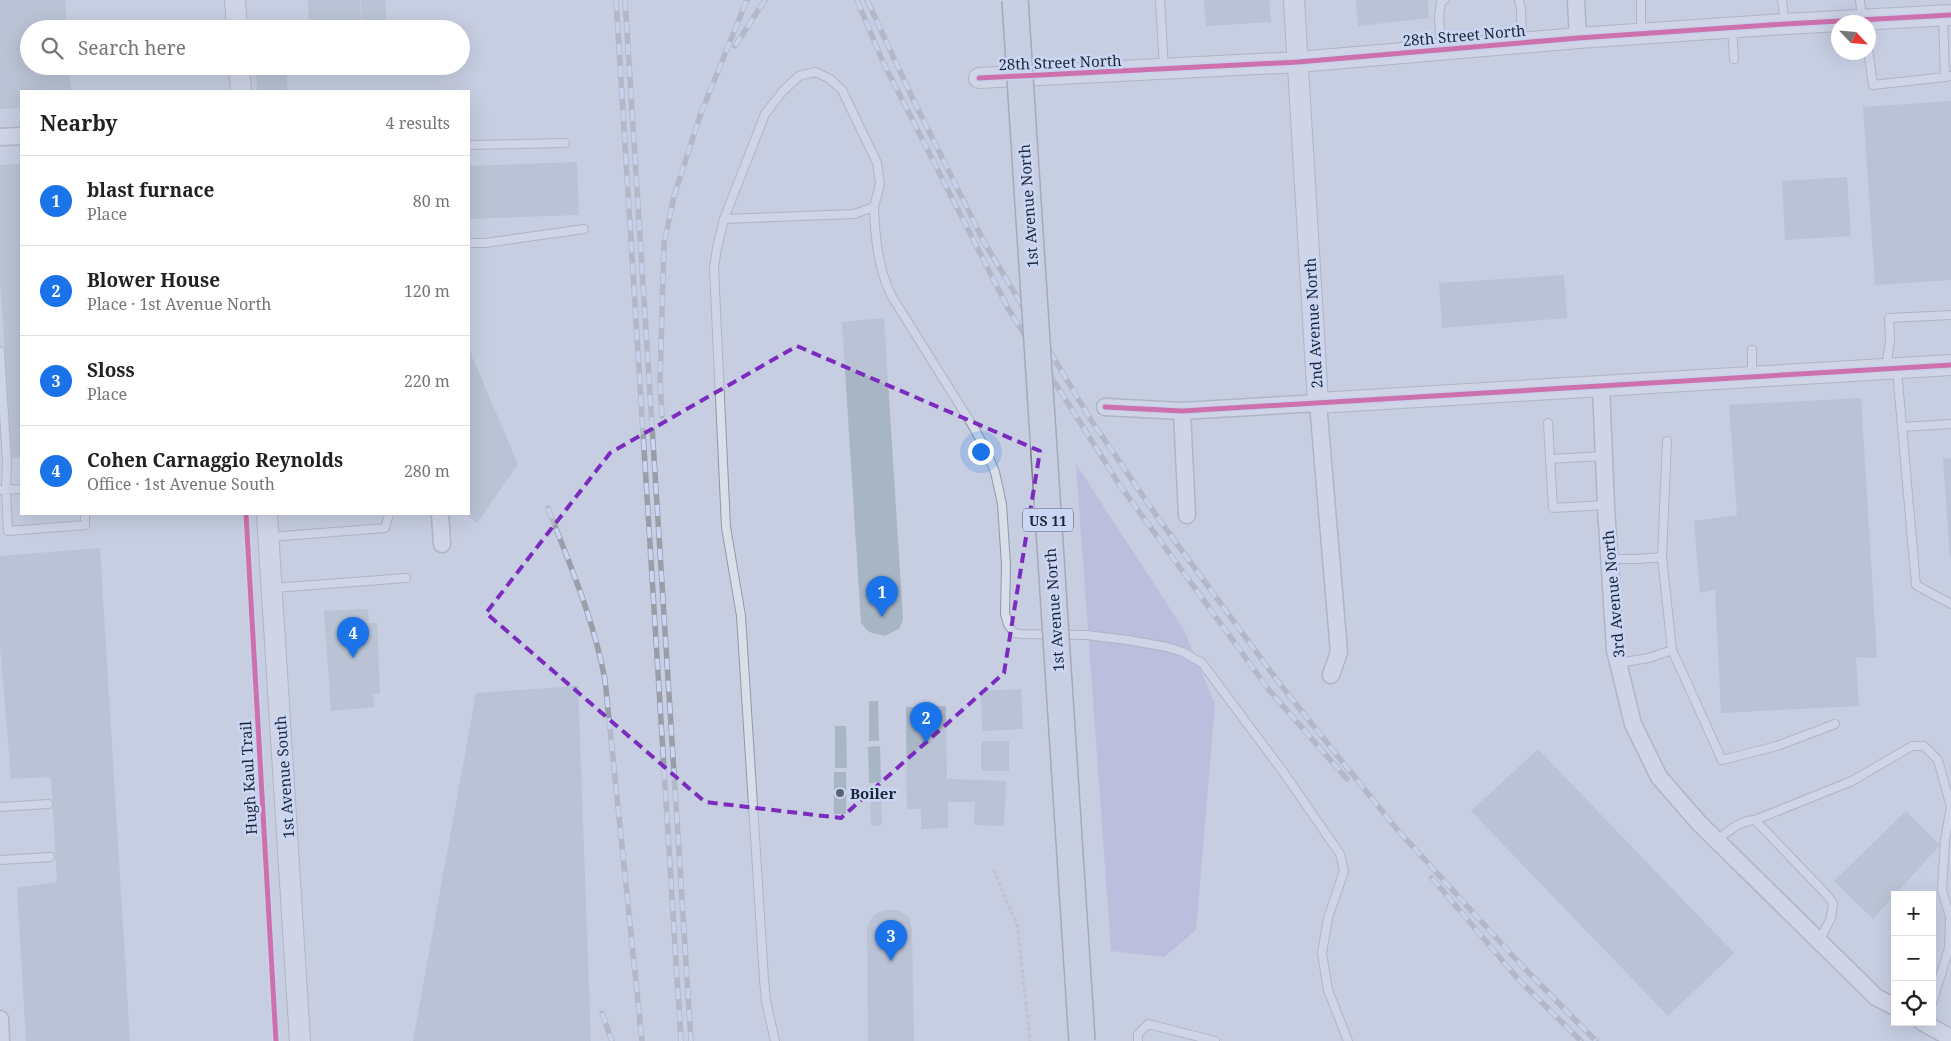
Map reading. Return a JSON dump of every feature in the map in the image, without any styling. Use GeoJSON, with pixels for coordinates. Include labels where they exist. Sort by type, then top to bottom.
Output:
{"type":"FeatureCollection","features":[{"type":"Feature","properties":{"kind":"main road","name":"1st Avenue North"},"geometry":{"type":"LineString","coordinates":[[1015,0],[1082,1041]]}},
{"type":"Feature","properties":{"kind":"street"},"geometry":{"type":"LineString","coordinates":[[235,0],[236,20]]}},
{"type":"Feature","properties":{"kind":"street","name":"2nd Avenue North"},"geometry":{"type":"LineString","coordinates":[[1294,0],[1318,403],[1339,652],[1331,674]]}},
{"type":"Feature","properties":{"kind":"street"},"geometry":{"type":"LineString","coordinates":[[1576,0],[1578,38]]}},
{"type":"Feature","properties":{"kind":"street","name":"28th Street North"},"geometry":{"type":"LineString","coordinates":[[1876,20],[1947,15]]}},
{"type":"Feature","properties":{"kind":"street","name":"28th Street North"},"geometry":{"type":"LineString","coordinates":[[978,78],[1298,62],[1578,38],[1831,22]]}},
{"type":"Feature","properties":{"kind":"street"},"geometry":{"type":"LineString","coordinates":[[240,75],[241,90]]}},
{"type":"Feature","properties":{"kind":"street"},"geometry":{"type":"LineString","coordinates":[[0,137],[20,136]]}},
{"type":"Feature","properties":{"kind":"street"},"geometry":{"type":"LineString","coordinates":[[1104,407],[1182,411],[1951,365]]}},
{"type":"Feature","properties":{"kind":"street","name":"3rd Avenue North"},"geometry":{"type":"LineString","coordinates":[[1601,386],[1603,456],[1615,650],[1634,724],[1659,777],[1717,840],[1876,997],[1891,1005]]}},
{"type":"Feature","properties":{"kind":"street"},"geometry":{"type":"LineString","coordinates":[[1182,411],[1187,515]]}},
{"type":"Feature","properties":{"kind":"street","name":"1st Avenue South"},"geometry":{"type":"LineString","coordinates":[[267,515],[300,1041]]}},
{"type":"Feature","properties":{"kind":"street"},"geometry":{"type":"LineString","coordinates":[[440,515],[442,544]]}},
{"type":"Feature","properties":{"kind":"street"},"geometry":{"type":"LineString","coordinates":[[0,1019],[1,1041]]}},
{"type":"Feature","properties":{"kind":"street"},"geometry":{"type":"LineString","coordinates":[[1929,1026],[1951,1038]]}},
{"type":"Feature","properties":{"kind":"lane"},"geometry":{"type":"LineString","coordinates":[[1160,0],[1164,70]]}},
{"type":"Feature","properties":{"kind":"lane"},"geometry":{"type":"LineString","coordinates":[[1442,50],[1439,16],[1441,2],[1444,0]]}},
{"type":"Feature","properties":{"kind":"lane"},"geometry":{"type":"LineString","coordinates":[[1519,0],[1522,43]]}},
{"type":"Feature","properties":{"kind":"lane"},"geometry":{"type":"LineString","coordinates":[[1641,0],[1641,34]]}},
{"type":"Feature","properties":{"kind":"lane"},"geometry":{"type":"LineString","coordinates":[[1782,0],[1785,24]]}},
{"type":"Feature","properties":{"kind":"lane"},"geometry":{"type":"LineString","coordinates":[[1860,0],[1861,15]]}},
{"type":"Feature","properties":{"kind":"lane"},"geometry":{"type":"LineString","coordinates":[[1869,60],[1872,85],[1948,77],[1947,15]]}},
{"type":"Feature","properties":{"kind":"lane"},"geometry":{"type":"LineString","coordinates":[[1732,28],[1734,58]]}},
{"type":"Feature","properties":{"kind":"lane"},"geometry":{"type":"LineString","coordinates":[[775,1041],[766,1001],[764,978],[741,616],[726,527],[714,268],[724,219],[765,114],[782,91],[799,76],[815,72],[830,79],[842,90],[877,163],[880,184],[874,207],[875,240],[883,278],[891,295],[974,428],[995,472],[1002,504],[1006,565],[1005,614],[1008,624],[1014,633],[1021,634],[1086,635],[1167,646],[1183,652],[1202,663],[1284,773],[1340,854],[1344,871],[1328,918],[1322,953],[1328,990],[1348,1041]]}},
{"type":"Feature","properties":{"kind":"lane"},"geometry":{"type":"LineString","coordinates":[[470,145],[565,144]]}},
{"type":"Feature","properties":{"kind":"lane"},"geometry":{"type":"LineString","coordinates":[[724,219],[854,214],[874,207]]}},
{"type":"Feature","properties":{"kind":"lane"},"geometry":{"type":"LineString","coordinates":[[470,243],[485,243],[584,229]]}},
{"type":"Feature","properties":{"kind":"lane"},"geometry":{"type":"LineString","coordinates":[[1951,315],[1889,318],[1891,368],[1903,427],[1916,585],[1951,604]]}},
{"type":"Feature","properties":{"kind":"lane"},"geometry":{"type":"LineString","coordinates":[[1752,350],[1752,377]]}},
{"type":"Feature","properties":{"kind":"lane"},"geometry":{"type":"LineString","coordinates":[[0,351],[8,461],[3,490],[8,531],[85,525],[85,515]]}},
{"type":"Feature","properties":{"kind":"lane"},"geometry":{"type":"LineString","coordinates":[[1548,423],[1553,508],[1606,505]]}},
{"type":"Feature","properties":{"kind":"lane"},"geometry":{"type":"LineString","coordinates":[[1903,427],[1951,424]]}},
{"type":"Feature","properties":{"kind":"lane"},"geometry":{"type":"LineString","coordinates":[[1667,441],[1662,557],[1672,650],[1722,760],[1777,746],[1835,724]]}},
{"type":"Feature","properties":{"kind":"lane"},"geometry":{"type":"LineString","coordinates":[[1550,459],[1603,456]]}},
{"type":"Feature","properties":{"kind":"lane"},"geometry":{"type":"LineString","coordinates":[[3,490],[20,489]]}},
{"type":"Feature","properties":{"kind":"lane"},"geometry":{"type":"LineString","coordinates":[[268,538],[386,528],[389,515]]}},
{"type":"Feature","properties":{"kind":"lane"},"geometry":{"type":"LineString","coordinates":[[1609,559],[1662,557]]}},
{"type":"Feature","properties":{"kind":"lane"},"geometry":{"type":"LineString","coordinates":[[272,588],[406,578]]}},
{"type":"Feature","properties":{"kind":"lane"},"geometry":{"type":"LineString","coordinates":[[1618,663],[1649,658],[1672,650]]}},
{"type":"Feature","properties":{"kind":"lane"},"geometry":{"type":"LineString","coordinates":[[1717,840],[1737,824],[1755,820],[1852,781],[1912,746],[1924,746],[1938,760],[1951,807],[1945,840],[1942,890],[1950,917],[1949,948],[1936,990]]}},
{"type":"Feature","properties":{"kind":"lane"},"geometry":{"type":"LineString","coordinates":[[0,807],[48,804]]}},
{"type":"Feature","properties":{"kind":"lane"},"geometry":{"type":"LineString","coordinates":[[1755,820],[1826,894],[1832,903],[1831,918],[1819,941]]}},
{"type":"Feature","properties":{"kind":"lane"},"geometry":{"type":"LineString","coordinates":[[0,860],[50,857]]}},
{"type":"Feature","properties":{"kind":"lane"},"geometry":{"type":"LineString","coordinates":[[1138,1041],[1138,1034],[1148,1024],[1215,1041]]}},
{"type":"Feature","properties":{"kind":"path"},"geometry":{"type":"LineString","coordinates":[[994,870],[1017,923],[1030,1041]]}},
{"type":"Feature","properties":{"kind":"highlighted area"},"geometry":{"type":"Polygon","coordinates":[[[797,346],[1040,451],[1004,673],[841,818],[705,802],[486,613],[610,453],[797,346]]]}},
{"type":"Feature","properties":{"kind":"shaded area"},"geometry":{"type":"Polygon","coordinates":[[[1076,464],[1184,630],[1215,704],[1196,930],[1164,957],[1111,951],[1076,464]]]}},
{"type":"Feature","properties":{"kind":"building"},"geometry":{"type":"Polygon","coordinates":[[[0,0],[65,0],[66,20],[20,20],[20,75],[70,75],[71,90],[20,90],[20,108],[0,109],[0,0]]]}},
{"type":"Feature","properties":{"kind":"building"},"geometry":{"type":"Polygon","coordinates":[[[308,0],[360,0],[361,20],[309,20],[308,0]]]}},
{"type":"Feature","properties":{"kind":"building"},"geometry":{"type":"Polygon","coordinates":[[[361,0],[385,0],[386,20],[362,20],[361,0]]]}},
{"type":"Feature","properties":{"kind":"building"},"geometry":{"type":"Polygon","coordinates":[[[1204,0],[1269,0],[1271,22],[1206,26],[1204,0]]]}},
{"type":"Feature","properties":{"kind":"building"},"geometry":{"type":"Polygon","coordinates":[[[1356,0],[1428,0],[1429,18],[1358,26],[1356,0]]]}},
{"type":"Feature","properties":{"kind":"building"},"geometry":{"type":"Polygon","coordinates":[[[256,75],[287,75],[287,90],[257,90],[256,75]]]}},
{"type":"Feature","properties":{"kind":"building"},"geometry":{"type":"Polygon","coordinates":[[[1951,101],[1951,280],[1875,285],[1863,107],[1951,101]]]}},
{"type":"Feature","properties":{"kind":"building"},"geometry":{"type":"Polygon","coordinates":[[[577,162],[579,215],[470,219],[470,166],[577,162]]]}},
{"type":"Feature","properties":{"kind":"building"},"geometry":{"type":"Polygon","coordinates":[[[20,164],[20,457],[12,458],[0,281],[0,165],[20,164]]]}},
{"type":"Feature","properties":{"kind":"building"},"geometry":{"type":"Polygon","coordinates":[[[1847,177],[1851,236],[1785,240],[1782,181],[1847,177]]]}},
{"type":"Feature","properties":{"kind":"building"},"geometry":{"type":"Polygon","coordinates":[[[1564,275],[1567,318],[1442,328],[1439,283],[1564,275]]]}},
{"type":"Feature","properties":{"kind":"building"},"geometry":{"type":"Polygon","coordinates":[[[884,318],[903,619],[900,628],[885,636],[869,632],[861,623],[842,322],[884,318]]]}},
{"type":"Feature","properties":{"kind":"building"},"geometry":{"type":"Polygon","coordinates":[[[470,351],[518,464],[477,523],[467,515],[470,515],[470,351]]]}},
{"type":"Feature","properties":{"kind":"building"},"geometry":{"type":"Polygon","coordinates":[[[1861,398],[1877,658],[1856,657],[1859,706],[1721,713],[1715,590],[1700,593],[1694,521],[1737,515],[1729,405],[1861,398]]]}},
{"type":"Feature","properties":{"kind":"building"},"geometry":{"type":"Polygon","coordinates":[[[1951,458],[1951,558],[1950,559],[1943,459],[1951,458]]]}},
{"type":"Feature","properties":{"kind":"building"},"geometry":{"type":"Polygon","coordinates":[[[100,548],[130,1041],[26,1041],[17,888],[57,882],[51,777],[11,779],[0,647],[0,556],[100,548]]]}},
{"type":"Feature","properties":{"kind":"building"},"geometry":{"type":"Polygon","coordinates":[[[368,609],[369,623],[377,623],[380,693],[373,694],[374,707],[331,711],[324,611],[368,609]]]}},
{"type":"Feature","properties":{"kind":"building"},"geometry":{"type":"Polygon","coordinates":[[[578,686],[591,1041],[413,1041],[476,693],[578,686]]]}},
{"type":"Feature","properties":{"kind":"building"},"geometry":{"type":"Polygon","coordinates":[[[1021,689],[1023,729],[982,731],[981,691],[1021,689]]]}},
{"type":"Feature","properties":{"kind":"building","name":"Boiler"},"geometry":{"type":"Polygon","coordinates":[[[869,701],[878,701],[879,741],[869,741],[869,701]]]}},
{"type":"Feature","properties":{"kind":"building"},"geometry":{"type":"Polygon","coordinates":[[[946,706],[947,779],[1006,781],[1004,826],[974,825],[975,802],[948,802],[948,828],[921,829],[921,809],[907,809],[906,707],[946,706]]]}},
{"type":"Feature","properties":{"kind":"building","name":"Boiler"},"geometry":{"type":"Polygon","coordinates":[[[835,726],[846,726],[847,768],[835,768],[835,726]]]}},
{"type":"Feature","properties":{"kind":"building"},"geometry":{"type":"Polygon","coordinates":[[[981,741],[1009,741],[1009,771],[981,771],[981,741]]]}},
{"type":"Feature","properties":{"kind":"building","name":"Boiler"},"geometry":{"type":"Polygon","coordinates":[[[880,746],[881,782],[869,783],[868,747],[880,746]]]}},
{"type":"Feature","properties":{"kind":"building"},"geometry":{"type":"Polygon","coordinates":[[[1538,749],[1734,953],[1668,1016],[1471,811],[1538,749]]]}},
{"type":"Feature","properties":{"kind":"building","name":"Boiler"},"geometry":{"type":"Polygon","coordinates":[[[834,772],[846,772],[846,814],[834,814],[834,772]]]}},
{"type":"Feature","properties":{"kind":"building","name":"Boiler"},"geometry":{"type":"Polygon","coordinates":[[[870,791],[881,791],[882,825],[871,826],[870,791]]]}},
{"type":"Feature","properties":{"kind":"building"},"geometry":{"type":"Polygon","coordinates":[[[1906,811],[1940,845],[1898,891],[1891,891],[1891,899],[1873,919],[1834,881],[1906,811]]]}},
{"type":"Feature","properties":{"kind":"building"},"geometry":{"type":"Polygon","coordinates":[[[898,910],[909,917],[912,930],[914,1041],[868,1041],[867,928],[872,917],[879,912],[898,910]]]}},
{"type":"Feature","properties":{"kind":"railway"},"geometry":{"type":"LineString","coordinates":[[616,0],[681,1041]]}},
{"type":"Feature","properties":{"kind":"railway"},"geometry":{"type":"LineString","coordinates":[[625,0],[691,1041]]}},
{"type":"Feature","properties":{"kind":"railway"},"geometry":{"type":"LineString","coordinates":[[662,416],[660,382],[664,244],[674,196],[701,113],[747,0]]}},
{"type":"Feature","properties":{"kind":"railway"},"geometry":{"type":"LineString","coordinates":[[735,46],[765,0]]}},
{"type":"Feature","properties":{"kind":"railway"},"geometry":{"type":"LineString","coordinates":[[857,0],[883,62],[1009,310],[1119,484],[1269,690],[1347,779]]}},
{"type":"Feature","properties":{"kind":"railway"},"geometry":{"type":"LineString","coordinates":[[867,0],[911,95],[984,242],[1091,420],[1158,518],[1279,683],[1395,827],[1522,966],[1596,1041]]}},
{"type":"Feature","properties":{"kind":"railway"},"geometry":{"type":"LineString","coordinates":[[548,508],[588,614],[605,680],[642,1041]]}},
{"type":"Feature","properties":{"kind":"railway"},"geometry":{"type":"LineString","coordinates":[[1432,878],[1519,980],[1581,1041]]}},
{"type":"Feature","properties":{"kind":"railway"},"geometry":{"type":"LineString","coordinates":[[602,1013],[612,1041]]}},
{"type":"Feature","properties":{"kind":"cycle path"},"geometry":{"type":"LineString","coordinates":[[979,78],[1298,62],[1578,38],[1951,15]]}},
{"type":"Feature","properties":{"kind":"cycle path"},"geometry":{"type":"LineString","coordinates":[[1105,407],[1182,411],[1951,365]]}},
{"type":"Feature","properties":{"kind":"cycle path","name":"Hugh Kaul Trail"},"geometry":{"type":"LineString","coordinates":[[246,515],[276,1041]]}},
{"type":"Feature","properties":{"kind":"place","name":"blast furnace"},"geometry":{"type":"Point","coordinates":[882,617]}},
{"type":"Feature","properties":{"kind":"place","name":"Cohen Carnaggio Reynolds"},"geometry":{"type":"Point","coordinates":[353,658]}},
{"type":"Feature","properties":{"kind":"place","name":"Blower House"},"geometry":{"type":"Point","coordinates":[926,743]}},
{"type":"Feature","properties":{"kind":"place","name":"Boiler"},"geometry":{"type":"Point","coordinates":[840,793]}},
{"type":"Feature","properties":{"kind":"place","name":"Sloss"},"geometry":{"type":"Point","coordinates":[891,961]}}]}
